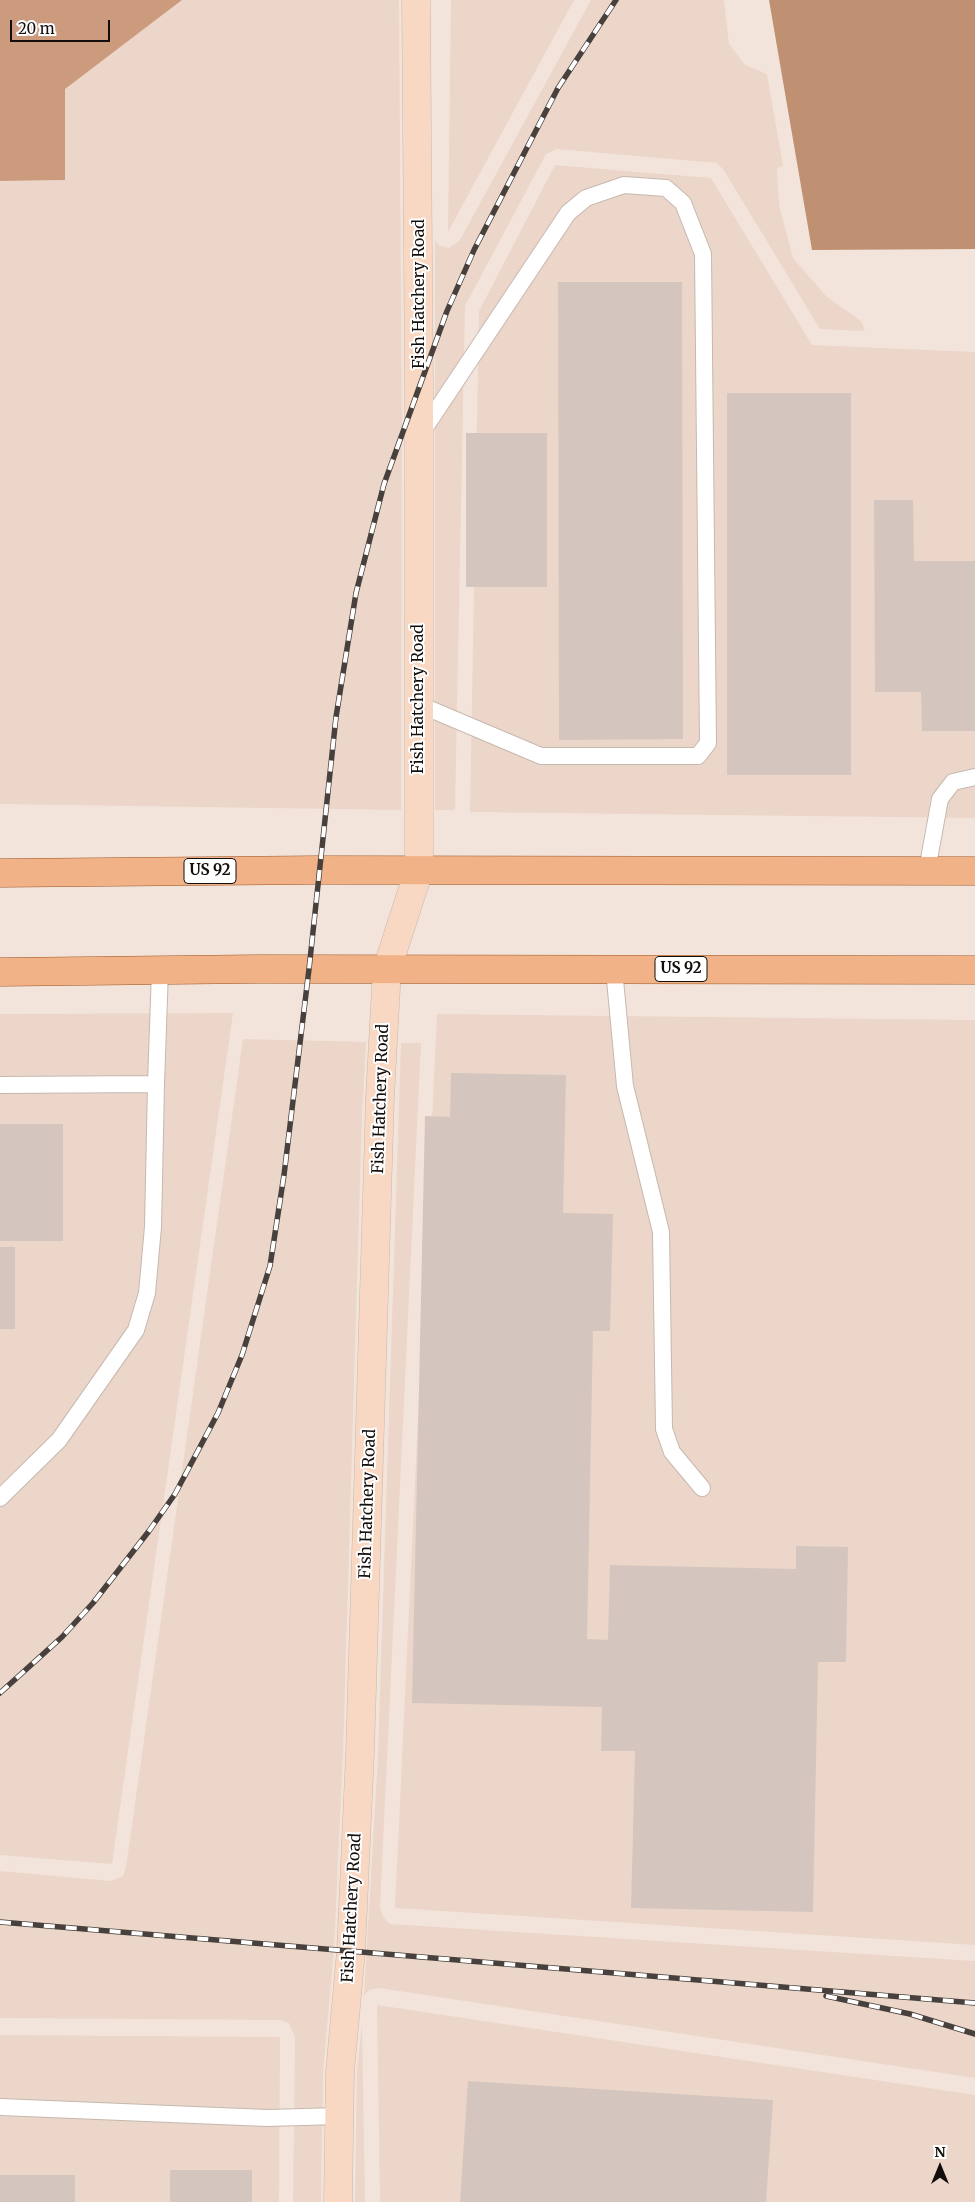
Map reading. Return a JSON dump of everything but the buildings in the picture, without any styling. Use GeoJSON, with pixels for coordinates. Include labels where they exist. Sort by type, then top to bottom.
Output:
{"type":"FeatureCollection","features":[{"type":"Feature","properties":{"kind":"main road","name":"US 92"},"geometry":{"type":"LineString","coordinates":[[0,873],[419,870],[975,871]]}},
{"type":"Feature","properties":{"kind":"main road","name":"US 92"},"geometry":{"type":"LineString","coordinates":[[0,972],[387,969],[975,970]]}},
{"type":"Feature","properties":{"kind":"street","name":"Fish Hatchery Road"},"geometry":{"type":"LineString","coordinates":[[338,2202],[340,2072],[351,1951],[360,1754],[380,1117],[387,969],[419,870],[416,0]]}},
{"type":"Feature","properties":{"kind":"lane"},"geometry":{"type":"LineString","coordinates":[[418,704],[541,756],[698,756],[708,744],[703,254],[683,203],[666,188],[624,185],[586,198],[568,213],[419,437]]}},
{"type":"Feature","properties":{"kind":"lane"},"geometry":{"type":"LineString","coordinates":[[927,870],[940,799],[953,782],[975,777]]}},
{"type":"Feature","properties":{"kind":"lane"},"geometry":{"type":"LineString","coordinates":[[614,969],[625,1086],[661,1232],[664,1429],[672,1452],[702,1488]]}},
{"type":"Feature","properties":{"kind":"lane"},"geometry":{"type":"LineString","coordinates":[[0,1498],[59,1440],[136,1330],[147,1294],[153,1227],[160,970]]}},
{"type":"Feature","properties":{"kind":"lane"},"geometry":{"type":"LineString","coordinates":[[0,1084],[156,1084]]}},
{"type":"Feature","properties":{"kind":"lane"},"geometry":{"type":"LineString","coordinates":[[1,2107],[267,2118],[340,2116]]}},
{"type":"Feature","properties":{"kind":"shaded area"},"geometry":{"type":"Polygon","coordinates":[[[0,0],[182,0],[65,89],[65,180],[0,181],[0,0]]]}},
{"type":"Feature","properties":{"kind":"shaded area"},"geometry":{"type":"Polygon","coordinates":[[[182,0],[399,0],[402,437],[401,810],[0,804],[0,181],[65,180],[64,89],[182,0]]]}},
{"type":"Feature","properties":{"kind":"shaded area"},"geometry":{"type":"Polygon","coordinates":[[[451,0],[574,0],[448,232],[451,0]]]}},
{"type":"Feature","properties":{"kind":"shaded area"},"geometry":{"type":"Polygon","coordinates":[[[591,0],[724,0],[729,44],[745,65],[767,74],[783,166],[777,168],[779,205],[793,258],[827,297],[861,321],[865,331],[820,329],[723,169],[716,163],[557,149],[546,154],[465,306],[455,810],[435,810],[435,240],[439,245],[449,248],[460,240],[591,0]]]}},
{"type":"Feature","properties":{"kind":"shaded area"},"geometry":{"type":"Polygon","coordinates":[[[769,0],[975,0],[975,249],[812,250],[769,0]]]}},
{"type":"Feature","properties":{"kind":"shaded area"},"geometry":{"type":"Polygon","coordinates":[[[555,165],[711,178],[812,345],[975,352],[975,818],[470,812],[479,311],[555,165]]]}},
{"type":"Feature","properties":{"kind":"shaded area"},"geometry":{"type":"Polygon","coordinates":[[[233,1013],[112,1864],[0,1855],[0,1014],[233,1013]]]}},
{"type":"Feature","properties":{"kind":"shaded area"},"geometry":{"type":"Polygon","coordinates":[[[437,1014],[975,1020],[975,1945],[395,1908],[437,1014]]]}},
{"type":"Feature","properties":{"kind":"shaded area"},"geometry":{"type":"Polygon","coordinates":[[[243,1039],[366,1042],[362,1115],[343,1752],[334,1949],[323,2072],[321,2202],[293,2202],[295,2037],[289,2023],[280,2020],[0,2018],[0,1871],[111,1881],[123,1876],[126,1867],[243,1039]]]}},
{"type":"Feature","properties":{"kind":"shaded area"},"geometry":{"type":"Polygon","coordinates":[[[401,1043],[421,1043],[380,1907],[383,1917],[390,1924],[975,1961],[975,2078],[379,1988],[369,1990],[364,1995],[378,1755],[401,1043]]]}},
{"type":"Feature","properties":{"kind":"shaded area"},"geometry":{"type":"Polygon","coordinates":[[[377,2005],[975,2095],[975,2202],[380,2202],[377,2005]]]}},
{"type":"Feature","properties":{"kind":"shaded area"},"geometry":{"type":"Polygon","coordinates":[[[362,2023],[365,2202],[355,2202],[357,2073],[362,2023]]]}},
{"type":"Feature","properties":{"kind":"shaded area"},"geometry":{"type":"Polygon","coordinates":[[[0,2035],[280,2037],[279,2202],[0,2202],[0,2035]]]}},
{"type":"Feature","properties":{"kind":"railway"},"geometry":{"type":"LineString","coordinates":[[0,1693],[62,1637],[93,1603],[149,1531],[175,1494],[218,1413],[242,1355],[270,1266],[284,1175],[309,969],[336,717],[356,593],[384,484],[447,311],[474,250],[558,88],[616,0]]}},
{"type":"Feature","properties":{"kind":"railway"},"geometry":{"type":"LineString","coordinates":[[0,1922],[975,2003]]}},
{"type":"Feature","properties":{"kind":"railway"},"geometry":{"type":"LineString","coordinates":[[826,1996],[910,2014],[975,2034]]}}]}
